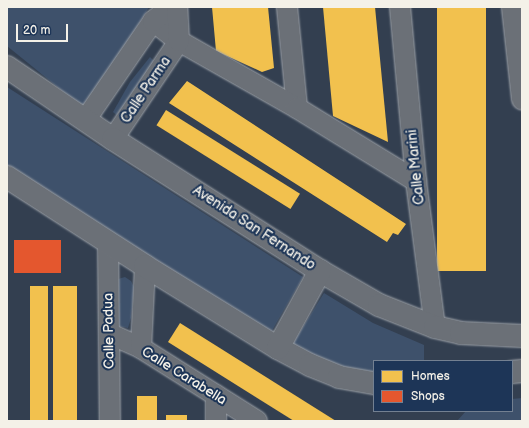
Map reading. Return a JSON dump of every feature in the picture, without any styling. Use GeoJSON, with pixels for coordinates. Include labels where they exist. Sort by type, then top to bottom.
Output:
{"type":"FeatureCollection","features":[{"type":"Feature","properties":{"kind":"street"},"geometry":{"type":"LineString","coordinates":[[86,119],[153,21],[170,7]]}},
{"type":"Feature","properties":{"kind":"street"},"geometry":{"type":"LineString","coordinates":[[177,7],[179,41]]}},
{"type":"Feature","properties":{"kind":"street"},"geometry":{"type":"LineString","coordinates":[[287,7],[297,108]]}},
{"type":"Feature","properties":{"kind":"street","name":"Calle Marini"},"geometry":{"type":"LineString","coordinates":[[400,7],[416,181],[435,327]]}},
{"type":"Feature","properties":{"kind":"street"},"geometry":{"type":"LineString","coordinates":[[515,7],[522,98]]}},
{"type":"Feature","properties":{"kind":"street"},"geometry":{"type":"LineString","coordinates":[[153,21],[179,41],[297,108],[416,181]]}},
{"type":"Feature","properties":{"kind":"street","name":"Calle Parma"},"geometry":{"type":"LineString","coordinates":[[113,139],[179,41]]}},
{"type":"Feature","properties":{"kind":"street","name":"Avenida San Fernando"},"geometry":{"type":"LineString","coordinates":[[7,66],[113,139],[320,271],[379,305],[402,316],[435,327],[461,333],[522,336]]}},
{"type":"Feature","properties":{"kind":"street"},"geometry":{"type":"LineString","coordinates":[[7,177],[145,266],[278,348],[310,365],[338,377],[373,383]]}},
{"type":"Feature","properties":{"kind":"street","name":"Calle Padua"},"geometry":{"type":"LineString","coordinates":[[108,242],[110,421]]}},
{"type":"Feature","properties":{"kind":"street"},"geometry":{"type":"LineString","coordinates":[[141,348],[145,266]]}},
{"type":"Feature","properties":{"kind":"street"},"geometry":{"type":"LineString","coordinates":[[278,348],[320,271]]}},
{"type":"Feature","properties":{"kind":"street","name":"Calle Carabella"},"geometry":{"type":"LineString","coordinates":[[110,334],[141,348],[257,421]]}},
{"type":"Feature","properties":{"kind":"street"},"geometry":{"type":"LineString","coordinates":[[216,395],[216,421]]}},
{"type":"Feature","properties":{"kind":"shaded area"},"geometry":{"type":"Polygon","coordinates":[[[7,7],[149,7],[86,110],[7,46],[7,7]]]}},
{"type":"Feature","properties":{"kind":"shaded area"},"geometry":{"type":"Polygon","coordinates":[[[150,57],[157,64],[121,119],[113,112],[130,82],[150,57]]]}},
{"type":"Feature","properties":{"kind":"shaded area"},"geometry":{"type":"Polygon","coordinates":[[[7,87],[303,277],[270,334],[7,167],[7,87]]]}},
{"type":"Feature","properties":{"kind":"shaded area"},"geometry":{"type":"Polygon","coordinates":[[[125,277],[131,281],[134,287],[131,318],[128,328],[118,326],[118,279],[125,277]]]}},
{"type":"Feature","properties":{"kind":"shaded area"},"geometry":{"type":"Polygon","coordinates":[[[324,293],[373,323],[424,345],[424,360],[373,360],[373,382],[290,348],[324,293]]]}},
{"type":"Feature","properties":{"kind":"shaded area"},"geometry":{"type":"Polygon","coordinates":[[[522,398],[522,421],[457,421],[465,412],[513,412],[513,399],[522,398]]]}},
{"type":"Feature","properties":{"kind":"building: Homes"},"geometry":{"type":"Polygon","coordinates":[[[212,7],[268,7],[274,68],[262,72],[216,51],[212,7]]]}},
{"type":"Feature","properties":{"kind":"building: Homes"},"geometry":{"type":"Polygon","coordinates":[[[323,7],[375,7],[388,142],[333,116],[323,7]]]}},
{"type":"Feature","properties":{"kind":"building: Homes"},"geometry":{"type":"Polygon","coordinates":[[[437,7],[486,7],[486,271],[437,271],[437,7]]]}},
{"type":"Feature","properties":{"kind":"building: Homes"},"geometry":{"type":"Polygon","coordinates":[[[187,81],[406,224],[398,235],[393,233],[387,242],[169,103],[187,81]]]}},
{"type":"Feature","properties":{"kind":"building: Homes"},"geometry":{"type":"Polygon","coordinates":[[[166,110],[300,194],[290,209],[156,125],[166,110]]]}},
{"type":"Feature","properties":{"kind":"building: Homes"},"geometry":{"type":"Polygon","coordinates":[[[30,286],[48,286],[48,421],[30,421],[30,286]]]}},
{"type":"Feature","properties":{"kind":"building: Homes"},"geometry":{"type":"Polygon","coordinates":[[[53,286],[77,286],[77,421],[53,421],[53,286]]]}},
{"type":"Feature","properties":{"kind":"building: Homes"},"geometry":{"type":"Polygon","coordinates":[[[180,323],[336,421],[294,421],[168,342],[180,323]]]}},
{"type":"Feature","properties":{"kind":"building: Homes"},"geometry":{"type":"Polygon","coordinates":[[[137,396],[157,396],[157,421],[137,421],[137,396]]]}},
{"type":"Feature","properties":{"kind":"building: Homes"},"geometry":{"type":"Polygon","coordinates":[[[166,415],[187,415],[187,421],[166,421],[166,415]]]}},
{"type":"Feature","properties":{"kind":"building: Shops"},"geometry":{"type":"Polygon","coordinates":[[[14,240],[61,240],[61,273],[14,273],[14,240]]]}}]}
